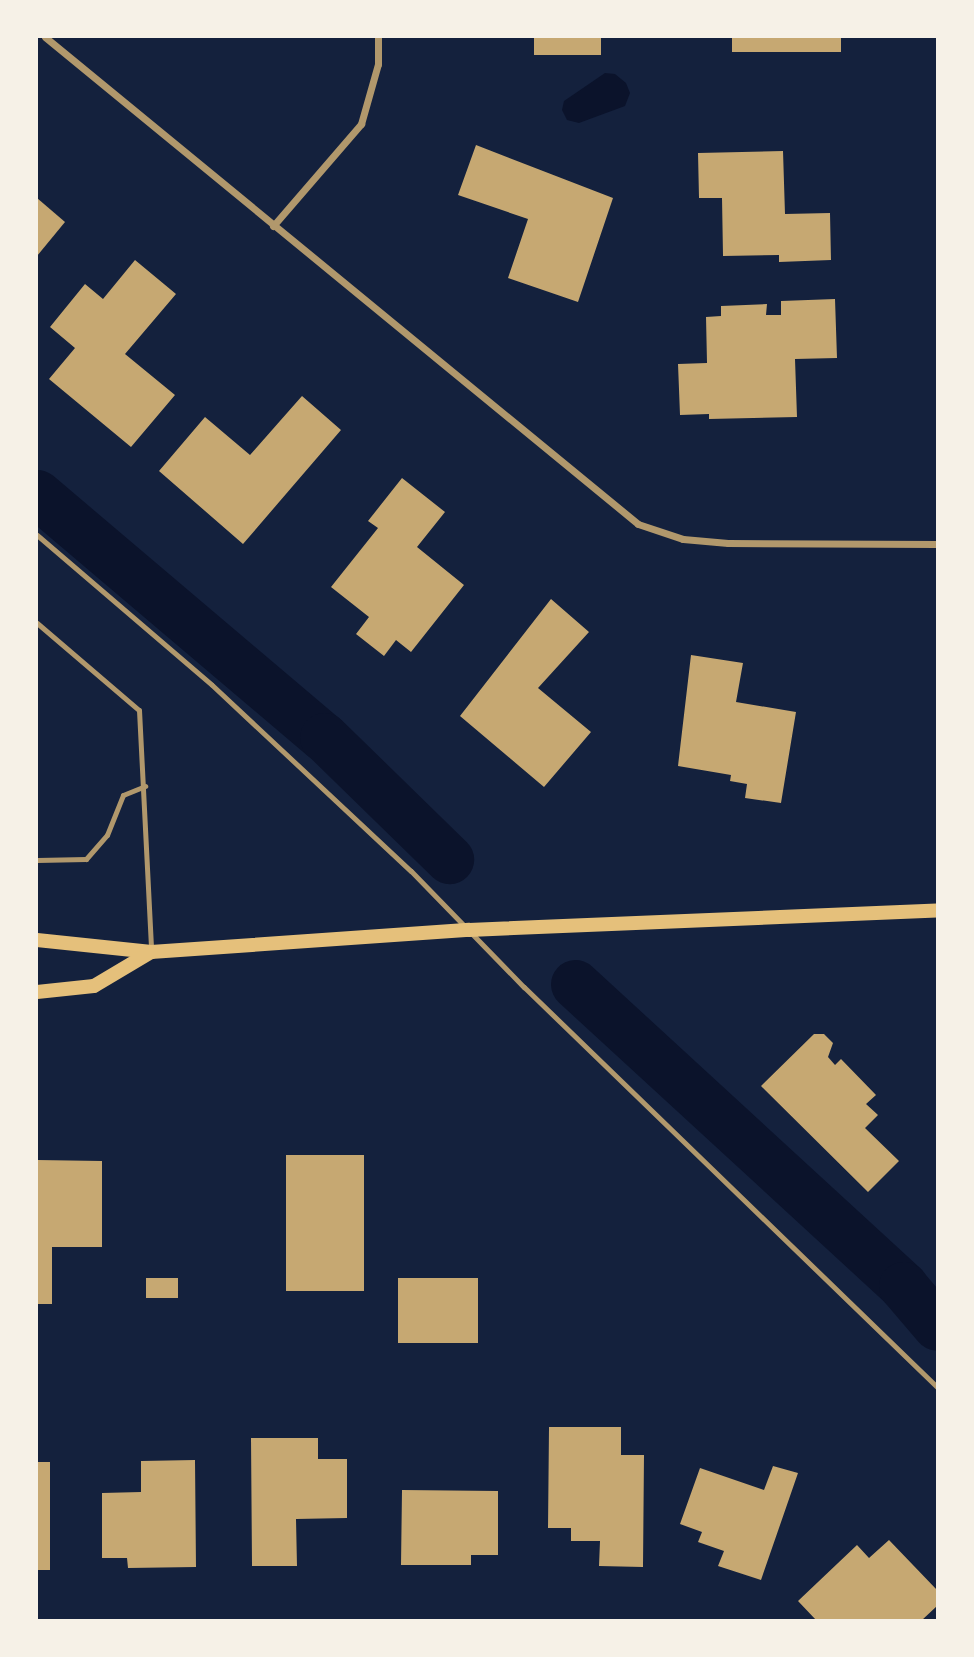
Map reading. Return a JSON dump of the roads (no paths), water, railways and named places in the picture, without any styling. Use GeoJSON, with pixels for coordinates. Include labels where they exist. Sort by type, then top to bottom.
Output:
{"type":"FeatureCollection","features":[{"type":"Feature","properties":{"kind":"main road"},"geometry":{"type":"LineString","coordinates":[[37,940],[152,952],[469,930],[937,910]]}},
{"type":"Feature","properties":{"kind":"main road"},"geometry":{"type":"LineString","coordinates":[[37,992],[94,986],[152,952]]}},
{"type":"Feature","properties":{"kind":"street"},"geometry":{"type":"LineString","coordinates":[[45,37],[638,524],[683,539],[728,543],[937,544]]}},
{"type":"Feature","properties":{"kind":"street"},"geometry":{"type":"LineString","coordinates":[[274,226],[361,124],[377,64],[378,37]]}},
{"type":"Feature","properties":{"kind":"lane"},"geometry":{"type":"LineString","coordinates":[[37,535],[212,685],[469,930],[937,1387]]}},
{"type":"Feature","properties":{"kind":"lane"},"geometry":{"type":"LineString","coordinates":[[37,623],[139,710],[152,952]]}},
{"type":"Feature","properties":{"kind":"lane"},"geometry":{"type":"LineString","coordinates":[[37,860],[86,859],[107,835],[123,795],[145,786]]}},
{"type":"Feature","properties":{"kind":"water"},"geometry":{"type":"Polygon","coordinates":[[[605,73],[615,74],[626,83],[630,93],[625,106],[579,123],[567,120],[562,110],[564,101],[605,73]]]}},
{"type":"Feature","properties":{"kind":"waterway"},"geometry":{"type":"LineString","coordinates":[[37,494],[324,737],[449,859]]}},
{"type":"Feature","properties":{"kind":"waterway"},"geometry":{"type":"LineString","coordinates":[[575,984],[903,1286],[937,1326]]}}]}
